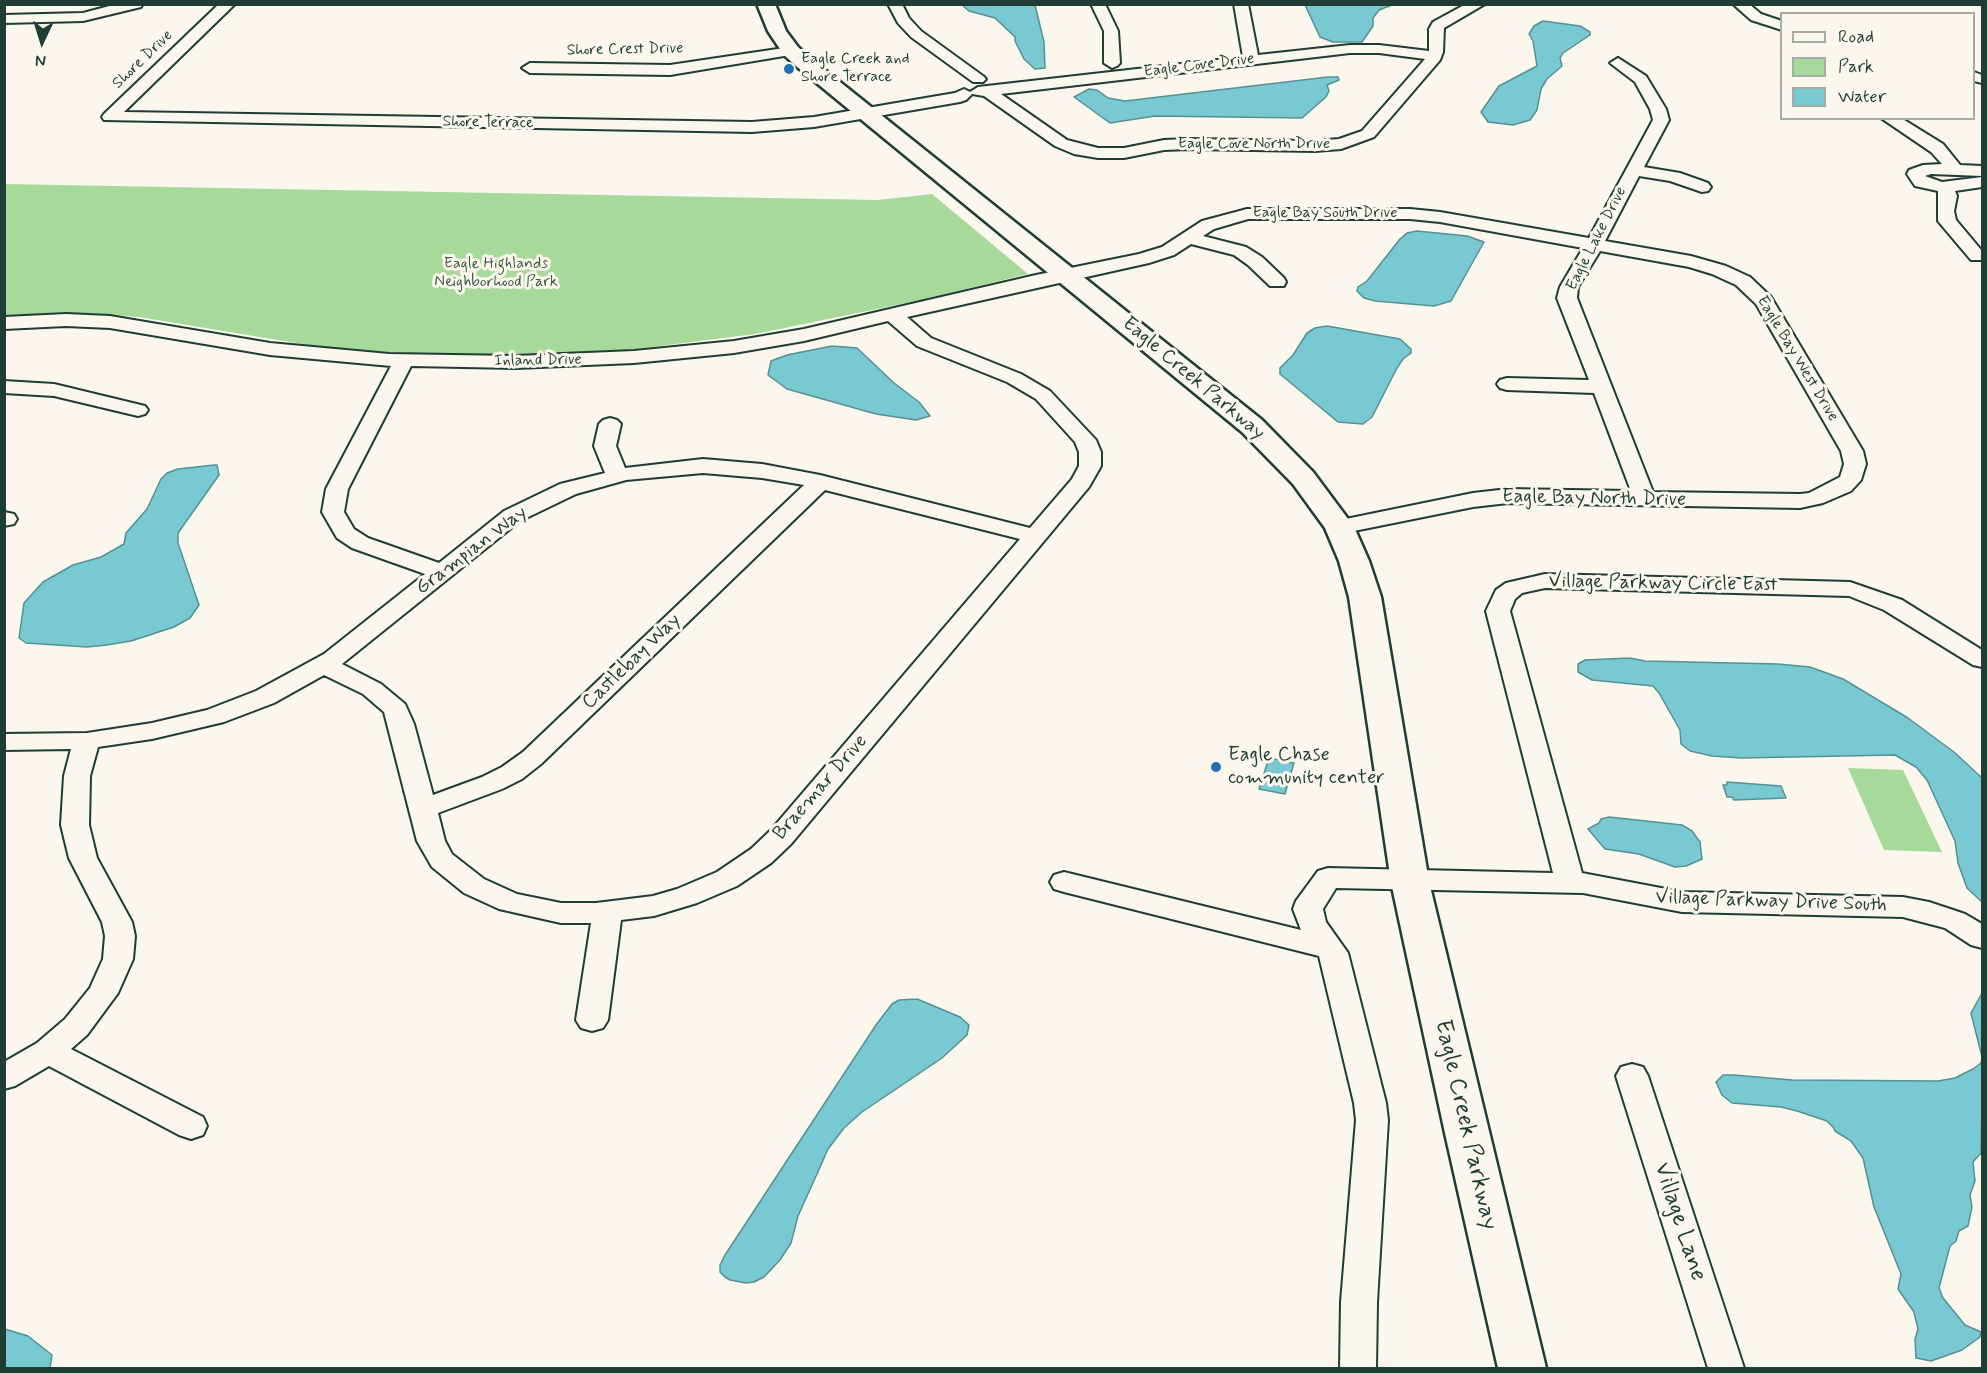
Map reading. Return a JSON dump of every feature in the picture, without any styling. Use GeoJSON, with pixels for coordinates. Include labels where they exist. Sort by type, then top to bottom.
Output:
{"type":"FeatureCollection","features":[{"type":"Feature","properties":{"kind":"main road","name":"Eagle Creek Parkway"},"geometry":{"type":"LineString","coordinates":[[766,4],[770,20],[791,51],[1272,445],[1314,491],[1339,527],[1354,561],[1365,597],[1410,882],[1522,1368]]}},
{"type":"Feature","properties":{"kind":"street"},"geometry":{"type":"LineString","coordinates":[[4,8],[46,8],[92,4]]}},
{"type":"Feature","properties":{"kind":"street"},"geometry":{"type":"LineString","coordinates":[[4,20],[78,17],[110,12],[136,4]]}},
{"type":"Feature","properties":{"kind":"street","name":"Shore Drive"},"geometry":{"type":"LineString","coordinates":[[110,117],[228,4]]}},
{"type":"Feature","properties":{"kind":"street","name":"Eagle Cove North Drive"},"geometry":{"type":"LineString","coordinates":[[895,4],[903,20],[916,34],[1061,143],[1080,150],[1098,153],[1136,152],[1179,144],[1315,146],[1358,139],[1368,134],[1434,56]]}},
{"type":"Feature","properties":{"kind":"street"},"geometry":{"type":"LineString","coordinates":[[1241,4],[1251,60]]}},
{"type":"Feature","properties":{"kind":"street"},"geometry":{"type":"LineString","coordinates":[[1434,56],[1437,26],[1478,4]]}},
{"type":"Feature","properties":{"kind":"street"},"geometry":{"type":"LineString","coordinates":[[1740,4],[1752,15],[1780,25]]}},
{"type":"Feature","properties":{"kind":"street"},"geometry":{"type":"LineString","coordinates":[[1106,7],[1111,31],[1112,63]]}},
{"type":"Feature","properties":{"kind":"street","name":"Eagle Cove Drive"},"geometry":{"type":"LineString","coordinates":[[863,112],[960,97],[983,85],[1357,49],[1434,56]]}},
{"type":"Feature","properties":{"kind":"street","name":"Shore Crest Drive"},"geometry":{"type":"LineString","coordinates":[[530,68],[670,70],[791,51]]}},
{"type":"Feature","properties":{"kind":"street","name":"Eagle Lake Drive"},"geometry":{"type":"LineString","coordinates":[[1618,63],[1641,79],[1661,116],[1660,123],[1569,287],[1568,298],[1645,499]]}},
{"type":"Feature","properties":{"kind":"street","name":"Shore Terrace"},"geometry":{"type":"LineString","coordinates":[[110,117],[745,127],[795,125],[863,112]]}},
{"type":"Feature","properties":{"kind":"street"},"geometry":{"type":"LineString","coordinates":[[1891,120],[1937,148],[1955,170]]}},
{"type":"Feature","properties":{"kind":"street"},"geometry":{"type":"LineString","coordinates":[[1983,171],[1929,169],[1915,174],[1918,180],[1926,184],[1945,188],[1983,182]]}},
{"type":"Feature","properties":{"kind":"street"},"geometry":{"type":"LineString","coordinates":[[1634,170],[1674,177],[1702,187]]}},
{"type":"Feature","properties":{"kind":"street"},"geometry":{"type":"LineString","coordinates":[[1945,188],[1948,196],[1945,211],[1947,221],[1977,256]]}},
{"type":"Feature","properties":{"kind":"street","name":"Eagle Bay South Drive"},"geometry":{"type":"LineString","coordinates":[[1066,275],[1152,257],[1168,251],[1218,221],[1247,214],[1395,213],[1440,217],[1594,245]]}},
{"type":"Feature","properties":{"kind":"street"},"geometry":{"type":"LineString","coordinates":[[1188,238],[1240,251],[1253,259],[1277,282]]}},
{"type":"Feature","properties":{"kind":"street","name":"Eagle Bay West Drive"},"geometry":{"type":"LineString","coordinates":[[1594,245],[1705,265],[1743,281],[1759,294],[1854,455],[1855,468],[1847,483]]}},
{"type":"Feature","properties":{"kind":"street","name":"Inland Drive"},"geometry":{"type":"LineString","coordinates":[[4,323],[66,320],[110,322],[270,349],[404,360],[539,362],[673,353],[783,339],[1066,275]]}},
{"type":"Feature","properties":{"kind":"street","name":"Braemar Drive"},"geometry":{"type":"LineString","coordinates":[[323,665],[372,689],[396,710],[434,847],[442,860],[474,886],[509,902],[529,907],[561,913],[607,913],[654,906],[687,896],[728,879],[761,856],[781,837],[1087,474],[1091,456],[1085,440],[1043,395],[1030,386],[936,348],[915,335],[893,315]]}},
{"type":"Feature","properties":{"kind":"street"},"geometry":{"type":"LineString","coordinates":[[404,360],[338,489],[333,512],[345,533],[360,543],[442,572]]}},
{"type":"Feature","properties":{"kind":"street"},"geometry":{"type":"LineString","coordinates":[[1507,384],[1602,387]]}},
{"type":"Feature","properties":{"kind":"street"},"geometry":{"type":"LineString","coordinates":[[4,387],[54,390],[138,410]]}},
{"type":"Feature","properties":{"kind":"street"},"geometry":{"type":"LineString","coordinates":[[610,424],[605,446],[616,476]]}},
{"type":"Feature","properties":{"kind":"street","name":"Grampian Way"},"geometry":{"type":"LineString","coordinates":[[4,742],[87,741],[152,731],[215,716],[282,689],[323,665],[495,528],[525,508],[568,489],[616,476],[660,469],[704,466],[762,471],[820,482],[1036,536]]}},
{"type":"Feature","properties":{"kind":"street","name":"Castlebay Way"},"geometry":{"type":"LineString","coordinates":[[422,809],[492,783],[512,773],[532,758],[820,482]]}},
{"type":"Feature","properties":{"kind":"street","name":"Eagle Bay North Drive"},"geometry":{"type":"LineString","coordinates":[[1339,527],[1496,497],[1532,495],[1800,501],[1831,492],[1847,483]]}},
{"type":"Feature","properties":{"kind":"street","name":"Village Parkway Circle East"},"geometry":{"type":"LineString","coordinates":[[1570,883],[1498,611],[1504,596],[1520,585],[1545,581],[1836,588],[1864,592],[1893,605],[1983,660]]}},
{"type":"Feature","properties":{"kind":"street"},"geometry":{"type":"LineString","coordinates":[[4,1077],[48,1050],[76,1027],[98,1001],[109,983],[118,959],[120,936],[117,922],[83,858],[75,825],[77,776],[87,741]]}},
{"type":"Feature","properties":{"kind":"street"},"geometry":{"type":"LineString","coordinates":[[1358,1368],[1358,1325],[1372,1135],[1371,1111],[1335,959],[1330,948],[1313,926],[1308,909],[1311,901],[1328,878],[1410,882]]}},
{"type":"Feature","properties":{"kind":"street"},"geometry":{"type":"LineString","coordinates":[[1064,882],[1330,948]]}},
{"type":"Feature","properties":{"kind":"street","name":"Village Parkway Drive South"},"geometry":{"type":"LineString","coordinates":[[1410,882],[1570,883],[1600,885],[1643,896],[1682,902],[1903,907],[1954,921],[1983,938]]}},
{"type":"Feature","properties":{"kind":"street"},"geometry":{"type":"LineString","coordinates":[[592,1020],[607,913]]}},
{"type":"Feature","properties":{"kind":"street"},"geometry":{"type":"LineString","coordinates":[[48,1050],[191,1126]]}},
{"type":"Feature","properties":{"kind":"street","name":"Village Lane"},"geometry":{"type":"LineString","coordinates":[[1632,1076],[1726,1368]]}},
{"type":"Feature","properties":{"kind":"green space","name":"Eagle Highlands Neighborhood Park"},"geometry":{"type":"Polygon","coordinates":[[[4,184],[878,200],[932,194],[1028,274],[921,300],[755,334],[604,353],[534,356],[392,353],[326,348],[139,317],[84,313],[5,316],[4,184]]]}},
{"type":"Feature","properties":{"kind":"green space"},"geometry":{"type":"Polygon","coordinates":[[[1848,768],[1903,770],[1942,852],[1884,850],[1848,768]]]}},
{"type":"Feature","properties":{"kind":"water"},"geometry":{"type":"Polygon","coordinates":[[[1305,4],[1392,5],[1379,10],[1373,18],[1373,26],[1362,42],[1333,42],[1320,37],[1305,4]]]}},
{"type":"Feature","properties":{"kind":"water"},"geometry":{"type":"Polygon","coordinates":[[[962,5],[1035,5],[1044,42],[1045,68],[1035,69],[1024,59],[1015,37],[995,18],[969,11],[962,5]]]}},
{"type":"Feature","properties":{"kind":"water"},"geometry":{"type":"Polygon","coordinates":[[[1543,21],[1580,26],[1590,32],[1590,35],[1563,53],[1560,58],[1562,66],[1547,79],[1541,89],[1537,110],[1530,120],[1513,125],[1488,122],[1481,112],[1499,86],[1537,66],[1533,41],[1529,34],[1534,26],[1543,21]]]}},
{"type":"Feature","properties":{"kind":"water"},"geometry":{"type":"Polygon","coordinates":[[[1338,77],[1339,80],[1327,85],[1329,91],[1326,97],[1302,118],[1155,116],[1110,123],[1074,97],[1089,89],[1097,90],[1108,98],[1125,101],[1338,77]]]}},
{"type":"Feature","properties":{"kind":"water"},"geometry":{"type":"Polygon","coordinates":[[[1417,231],[1467,236],[1484,242],[1451,301],[1434,306],[1364,298],[1357,291],[1358,287],[1367,281],[1400,239],[1407,233],[1417,231]]]}},
{"type":"Feature","properties":{"kind":"water"},"geometry":{"type":"Polygon","coordinates":[[[1327,326],[1400,339],[1411,349],[1411,353],[1397,368],[1372,417],[1363,424],[1338,422],[1280,374],[1280,368],[1293,355],[1307,333],[1315,328],[1327,326]]]}},
{"type":"Feature","properties":{"kind":"water"},"geometry":{"type":"Polygon","coordinates":[[[832,346],[857,348],[894,383],[919,402],[930,416],[916,420],[876,414],[787,389],[768,375],[771,361],[787,355],[832,346]]]}},
{"type":"Feature","properties":{"kind":"water"},"geometry":{"type":"Polygon","coordinates":[[[217,465],[219,475],[178,533],[178,543],[199,605],[190,618],[174,627],[131,641],[107,645],[87,647],[26,643],[19,638],[24,603],[43,582],[73,565],[101,557],[124,544],[126,533],[147,509],[161,479],[167,473],[178,469],[217,465]]]}},
{"type":"Feature","properties":{"kind":"water"},"geometry":{"type":"Polygon","coordinates":[[[1630,658],[1645,661],[1778,664],[1810,667],[1843,679],[1908,718],[1954,752],[1982,778],[1982,902],[1967,888],[1958,863],[1955,841],[1927,780],[1916,767],[1895,755],[1741,758],[1712,756],[1690,751],[1681,744],[1680,730],[1653,686],[1592,680],[1578,672],[1578,664],[1585,660],[1630,658]]]}},
{"type":"Feature","properties":{"kind":"water"},"geometry":{"type":"Polygon","coordinates":[[[1269,758],[1294,763],[1285,794],[1259,789],[1269,758]]]}},
{"type":"Feature","properties":{"kind":"water"},"geometry":{"type":"Polygon","coordinates":[[[1727,782],[1781,786],[1786,798],[1734,800],[1732,797],[1727,797],[1723,785],[1727,785],[1727,782]]]}},
{"type":"Feature","properties":{"kind":"water"},"geometry":{"type":"Polygon","coordinates":[[[1609,817],[1682,825],[1692,831],[1700,842],[1702,859],[1686,866],[1675,867],[1639,854],[1605,849],[1588,829],[1599,823],[1601,819],[1609,817]]]}},
{"type":"Feature","properties":{"kind":"water"},"geometry":{"type":"Polygon","coordinates":[[[1982,993],[1982,1057],[1971,1013],[1982,993]]]}},
{"type":"Feature","properties":{"kind":"water"},"geometry":{"type":"Polygon","coordinates":[[[917,999],[960,1017],[969,1025],[967,1035],[942,1058],[862,1112],[844,1128],[828,1149],[798,1216],[791,1243],[780,1260],[764,1277],[746,1283],[725,1277],[720,1272],[720,1265],[725,1255],[876,1025],[892,1004],[899,1000],[917,999]]]}},
{"type":"Feature","properties":{"kind":"water"},"geometry":{"type":"Polygon","coordinates":[[[1982,1057],[1981,1153],[1973,1162],[1975,1181],[1970,1195],[1972,1207],[1968,1226],[1959,1231],[1956,1241],[1950,1246],[1939,1288],[1943,1298],[1965,1325],[1981,1332],[1980,1337],[1962,1350],[1931,1361],[1916,1358],[1915,1339],[1918,1329],[1914,1312],[1898,1289],[1901,1274],[1874,1207],[1863,1158],[1851,1141],[1835,1131],[1827,1121],[1797,1111],[1781,1107],[1732,1103],[1722,1095],[1716,1082],[1723,1075],[1792,1080],[1938,1081],[1955,1078],[1973,1069],[1981,1063],[1982,1057]]]}},
{"type":"Feature","properties":{"kind":"water"},"geometry":{"type":"Polygon","coordinates":[[[5,1329],[28,1336],[52,1355],[50,1368],[5,1368],[5,1329]]]}},
{"type":"Feature","properties":{"kind":"place","name":"Eagle Creek and Shore Terrace"},"geometry":{"type":"Point","coordinates":[789,69]}},
{"type":"Feature","properties":{"kind":"place","name":"Eagle Chase community center"},"geometry":{"type":"Point","coordinates":[1216,767]}}]}
